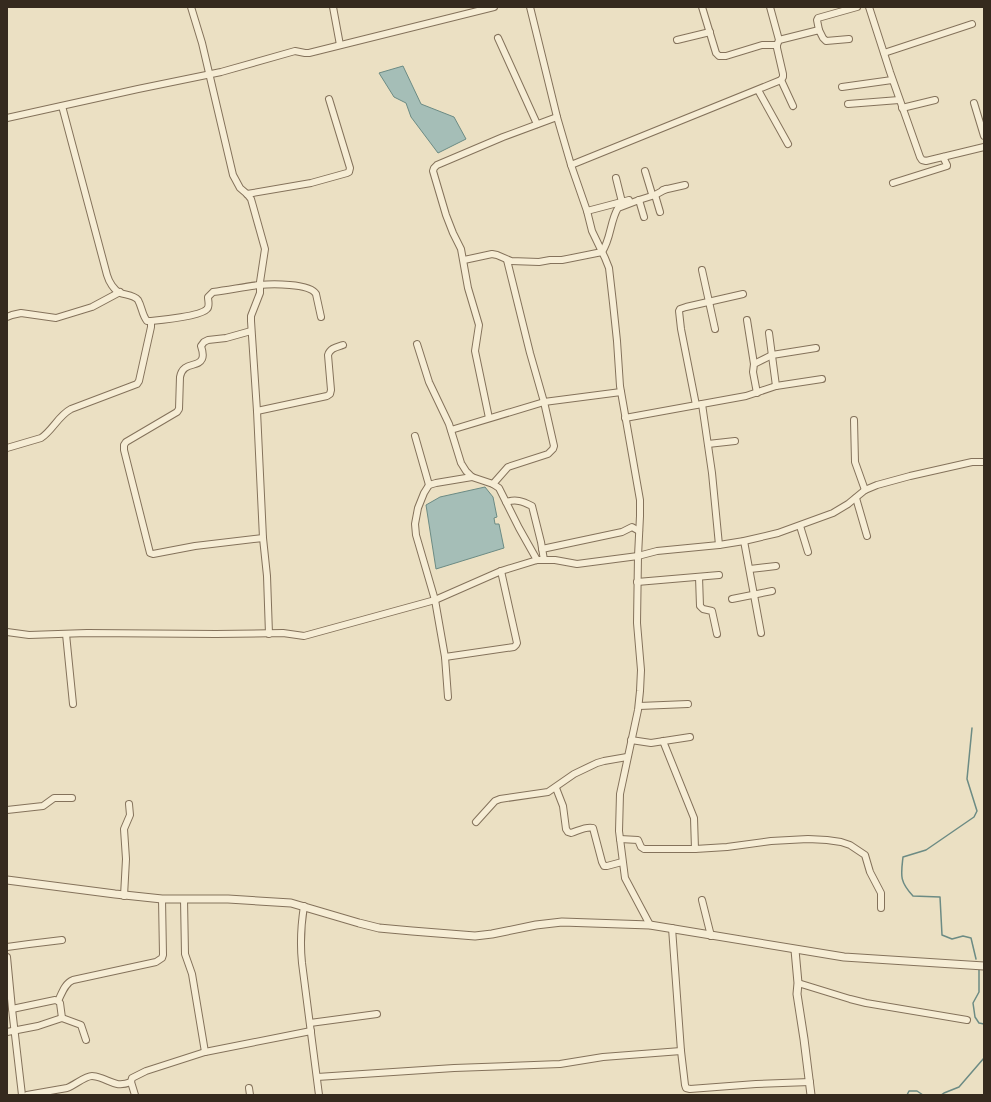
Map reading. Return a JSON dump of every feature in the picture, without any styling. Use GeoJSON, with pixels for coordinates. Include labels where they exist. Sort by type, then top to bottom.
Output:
{"type":"FeatureCollection","features":[{"type":"Feature","properties":{"kind":"street"},"geometry":{"type":"LineString","coordinates":[[191,7],[233,175],[240,188],[251,199],[265,249],[259,297],[251,316],[251,331],[257,411],[263,538],[267,576],[269,634]]}},
{"type":"Feature","properties":{"kind":"street"},"geometry":{"type":"LineString","coordinates":[[333,7],[340,46]]}},
{"type":"Feature","properties":{"kind":"street"},"geometry":{"type":"LineString","coordinates":[[7,118],[209,75],[295,51],[307,54],[494,7]]}},
{"type":"Feature","properties":{"kind":"street"},"geometry":{"type":"LineString","coordinates":[[530,7],[557,117],[571,165],[587,211],[592,231],[608,268],[614,303],[620,392],[640,500],[641,508],[636,623],[641,670],[638,706],[620,794],[619,831],[625,878],[650,925]]}},
{"type":"Feature","properties":{"kind":"street"},"geometry":{"type":"LineString","coordinates":[[702,7],[718,56],[726,56],[778,43],[819,30]]}},
{"type":"Feature","properties":{"kind":"street"},"geometry":{"type":"LineString","coordinates":[[571,165],[781,80],[783,74],[770,7]]}},
{"type":"Feature","properties":{"kind":"street"},"geometry":{"type":"LineString","coordinates":[[849,40],[826,41],[819,30],[817,20],[818,18],[857,7]]}},
{"type":"Feature","properties":{"kind":"street"},"geometry":{"type":"LineString","coordinates":[[869,7],[892,80],[922,160],[926,161],[984,147]]}},
{"type":"Feature","properties":{"kind":"street"},"geometry":{"type":"LineString","coordinates":[[884,53],[972,24]]}},
{"type":"Feature","properties":{"kind":"street"},"geometry":{"type":"LineString","coordinates":[[677,40],[710,32]]}},
{"type":"Feature","properties":{"kind":"street"},"geometry":{"type":"LineString","coordinates":[[498,38],[536,124]]}},
{"type":"Feature","properties":{"kind":"street"},"geometry":{"type":"LineString","coordinates":[[781,80],[794,106]]}},
{"type":"Feature","properties":{"kind":"street"},"geometry":{"type":"LineString","coordinates":[[842,87],[892,80]]}},
{"type":"Feature","properties":{"kind":"street"},"geometry":{"type":"LineString","coordinates":[[758,90],[788,144]]}},
{"type":"Feature","properties":{"kind":"street"},"geometry":{"type":"LineString","coordinates":[[247,194],[311,183],[349,172],[350,168],[329,99]]}},
{"type":"Feature","properties":{"kind":"street"},"geometry":{"type":"LineString","coordinates":[[848,104],[900,100]]}},
{"type":"Feature","properties":{"kind":"street"},"geometry":{"type":"LineString","coordinates":[[902,108],[935,100]]}},
{"type":"Feature","properties":{"kind":"street"},"geometry":{"type":"LineString","coordinates":[[974,103],[984,136]]}},
{"type":"Feature","properties":{"kind":"street"},"geometry":{"type":"LineString","coordinates":[[62,106],[107,275],[116,290],[137,299],[144,318],[147,321],[192,315],[208,308],[208,297],[213,292],[260,285],[290,285],[314,290],[321,317]]}},
{"type":"Feature","properties":{"kind":"street"},"geometry":{"type":"LineString","coordinates":[[490,418],[475,351],[479,325],[468,288],[464,260],[461,248],[446,215],[433,171],[437,165],[502,137],[557,117]]}},
{"type":"Feature","properties":{"kind":"street"},"geometry":{"type":"LineString","coordinates":[[893,183],[947,166],[947,162],[943,157]]}},
{"type":"Feature","properties":{"kind":"street"},"geometry":{"type":"LineString","coordinates":[[645,170],[660,212]]}},
{"type":"Feature","properties":{"kind":"street"},"geometry":{"type":"LineString","coordinates":[[616,178],[622,202]]}},
{"type":"Feature","properties":{"kind":"street"},"geometry":{"type":"LineString","coordinates":[[602,252],[616,211],[621,207],[666,189],[685,185]]}},
{"type":"Feature","properties":{"kind":"street"},"geometry":{"type":"LineString","coordinates":[[587,211],[653,194]]}},
{"type":"Feature","properties":{"kind":"street"},"geometry":{"type":"LineString","coordinates":[[639,200],[644,217]]}},
{"type":"Feature","properties":{"kind":"street"},"geometry":{"type":"LineString","coordinates":[[464,260],[492,254],[507,260],[539,262],[562,260],[602,252]]}},
{"type":"Feature","properties":{"kind":"street"},"geometry":{"type":"LineString","coordinates":[[493,484],[508,467],[548,454],[554,446],[507,260]]}},
{"type":"Feature","properties":{"kind":"street"},"geometry":{"type":"LineString","coordinates":[[702,270],[710,301],[715,330]]}},
{"type":"Feature","properties":{"kind":"street"},"geometry":{"type":"LineString","coordinates":[[7,317],[16,313],[21,313],[56,318],[92,307],[120,292]]}},
{"type":"Feature","properties":{"kind":"street"},"geometry":{"type":"LineString","coordinates":[[719,545],[708,444],[681,328],[679,311],[683,308],[742,294]]}},
{"type":"Feature","properties":{"kind":"street"},"geometry":{"type":"LineString","coordinates":[[747,320],[757,393]]}},
{"type":"Feature","properties":{"kind":"street"},"geometry":{"type":"LineString","coordinates":[[7,448],[41,438],[62,415],[71,409],[137,384],[139,381],[152,321]]}},
{"type":"Feature","properties":{"kind":"street"},"geometry":{"type":"LineString","coordinates":[[251,331],[204,342],[201,346],[203,358],[201,361],[184,368],[181,372],[179,409],[177,412],[126,442],[124,450],[150,553],[153,554],[195,546],[263,538]]}},
{"type":"Feature","properties":{"kind":"street"},"geometry":{"type":"LineString","coordinates":[[769,333],[776,386]]}},
{"type":"Feature","properties":{"kind":"street"},"geometry":{"type":"LineString","coordinates":[[417,344],[429,382],[451,430],[461,463],[472,477],[493,484],[499,488],[537,560]]}},
{"type":"Feature","properties":{"kind":"street"},"geometry":{"type":"LineString","coordinates":[[257,411],[327,396],[330,394],[331,390],[328,355],[332,349],[343,345]]}},
{"type":"Feature","properties":{"kind":"street"},"geometry":{"type":"LineString","coordinates":[[754,364],[772,355],[816,348]]}},
{"type":"Feature","properties":{"kind":"street"},"geometry":{"type":"LineString","coordinates":[[625,418],[746,396],[776,386],[822,379]]}},
{"type":"Feature","properties":{"kind":"street"},"geometry":{"type":"LineString","coordinates":[[451,430],[544,402],[620,392]]}},
{"type":"Feature","properties":{"kind":"street"},"geometry":{"type":"LineString","coordinates":[[854,420],[855,462],[865,490]]}},
{"type":"Feature","properties":{"kind":"street"},"geometry":{"type":"LineString","coordinates":[[415,436],[429,485]]}},
{"type":"Feature","properties":{"kind":"street"},"geometry":{"type":"LineString","coordinates":[[708,444],[735,441]]}},
{"type":"Feature","properties":{"kind":"street"},"geometry":{"type":"LineString","coordinates":[[7,632],[29,635],[87,633],[284,633],[304,636],[435,600],[501,571],[537,560],[565,561],[577,564],[638,556],[657,551],[719,545],[778,533],[833,513],[848,504],[865,490],[877,485],[972,462],[984,462]]}},
{"type":"Feature","properties":{"kind":"street"},"geometry":{"type":"LineString","coordinates":[[448,697],[445,657],[435,600],[415,530],[415,524],[418,508],[429,485],[472,477]]}},
{"type":"Feature","properties":{"kind":"street"},"geometry":{"type":"LineString","coordinates":[[856,498],[868,536]]}},
{"type":"Feature","properties":{"kind":"street"},"geometry":{"type":"LineString","coordinates":[[506,502],[517,500],[532,506],[544,560]]}},
{"type":"Feature","properties":{"kind":"street"},"geometry":{"type":"LineString","coordinates":[[800,526],[808,552]]}},
{"type":"Feature","properties":{"kind":"street"},"geometry":{"type":"LineString","coordinates":[[542,548],[622,532],[632,527],[639,531]]}},
{"type":"Feature","properties":{"kind":"street"},"geometry":{"type":"LineString","coordinates":[[744,541],[761,633]]}},
{"type":"Feature","properties":{"kind":"street"},"geometry":{"type":"LineString","coordinates":[[750,569],[776,566]]}},
{"type":"Feature","properties":{"kind":"street"},"geometry":{"type":"LineString","coordinates":[[445,657],[514,647],[516,645],[517,642],[501,571]]}},
{"type":"Feature","properties":{"kind":"street"},"geometry":{"type":"LineString","coordinates":[[637,582],[719,575]]}},
{"type":"Feature","properties":{"kind":"street"},"geometry":{"type":"LineString","coordinates":[[699,577],[700,606],[703,609],[712,611],[717,634]]}},
{"type":"Feature","properties":{"kind":"street"},"geometry":{"type":"LineString","coordinates":[[732,599],[772,591]]}},
{"type":"Feature","properties":{"kind":"street"},"geometry":{"type":"LineString","coordinates":[[66,634],[72,704]]}},
{"type":"Feature","properties":{"kind":"street"},"geometry":{"type":"LineString","coordinates":[[638,706],[688,704]]}},
{"type":"Feature","properties":{"kind":"street"},"geometry":{"type":"LineString","coordinates":[[631,740],[651,743],[690,737]]}},
{"type":"Feature","properties":{"kind":"street"},"geometry":{"type":"LineString","coordinates":[[663,742],[694,818],[695,849]]}},
{"type":"Feature","properties":{"kind":"street"},"geometry":{"type":"LineString","coordinates":[[476,822],[496,801],[500,799],[548,792],[556,788],[574,774],[597,763],[604,760],[627,757]]}},
{"type":"Feature","properties":{"kind":"street"},"geometry":{"type":"LineString","coordinates":[[556,788],[568,832],[571,833],[590,827],[593,828],[604,866],[622,862]]}},
{"type":"Feature","properties":{"kind":"street"},"geometry":{"type":"LineString","coordinates":[[7,810],[43,806],[54,798],[72,798]]}},
{"type":"Feature","properties":{"kind":"street"},"geometry":{"type":"LineString","coordinates":[[124,896],[126,859],[124,830],[130,815],[130,804]]}},
{"type":"Feature","properties":{"kind":"street"},"geometry":{"type":"LineString","coordinates":[[620,839],[638,840],[641,847],[644,849],[695,849],[727,847],[771,841],[808,839],[841,842],[850,845],[865,855],[870,872],[881,892],[881,908]]}},
{"type":"Feature","properties":{"kind":"street"},"geometry":{"type":"LineString","coordinates":[[7,880],[124,896],[162,899],[228,899],[291,903],[379,928],[412,932],[476,936],[536,925],[562,922],[650,925],[844,957],[984,966]]}},
{"type":"Feature","properties":{"kind":"street"},"geometry":{"type":"LineString","coordinates":[[58,1001],[69,981],[156,962],[162,958],[162,899]]}},
{"type":"Feature","properties":{"kind":"street"},"geometry":{"type":"LineString","coordinates":[[184,899],[185,954],[192,974],[205,1052]]}},
{"type":"Feature","properties":{"kind":"street"},"geometry":{"type":"LineString","coordinates":[[702,900],[711,936]]}},
{"type":"Feature","properties":{"kind":"street"},"geometry":{"type":"LineString","coordinates":[[304,906],[301,926],[301,950],[319,1095]]}},
{"type":"Feature","properties":{"kind":"street"},"geometry":{"type":"LineString","coordinates":[[672,928],[681,1051],[686,1088],[810,1082]]}},
{"type":"Feature","properties":{"kind":"street"},"geometry":{"type":"LineString","coordinates":[[7,947],[62,940]]}},
{"type":"Feature","properties":{"kind":"street"},"geometry":{"type":"LineString","coordinates":[[795,950],[798,983],[797,994],[811,1095]]}},
{"type":"Feature","properties":{"kind":"street"},"geometry":{"type":"LineString","coordinates":[[7,957],[9,996],[12,1009],[22,1095]]}},
{"type":"Feature","properties":{"kind":"street"},"geometry":{"type":"LineString","coordinates":[[798,983],[866,1003],[967,1020]]}},
{"type":"Feature","properties":{"kind":"street"},"geometry":{"type":"LineString","coordinates":[[12,1009],[55,1000],[58,1001]]}},
{"type":"Feature","properties":{"kind":"street"},"geometry":{"type":"LineString","coordinates":[[58,1001],[60,1003],[62,1018]]}},
{"type":"Feature","properties":{"kind":"street"},"geometry":{"type":"LineString","coordinates":[[310,1023],[377,1014]]}},
{"type":"Feature","properties":{"kind":"street"},"geometry":{"type":"LineString","coordinates":[[7,1032],[38,1026],[62,1018],[81,1025],[86,1040]]}},
{"type":"Feature","properties":{"kind":"street"},"geometry":{"type":"LineString","coordinates":[[27,1095],[67,1088],[89,1076],[94,1075],[118,1085],[123,1085],[131,1082],[132,1078],[146,1071],[205,1052],[311,1031]]}},
{"type":"Feature","properties":{"kind":"street"},"geometry":{"type":"LineString","coordinates":[[317,1077],[454,1068],[560,1064],[603,1057],[681,1051]]}},
{"type":"Feature","properties":{"kind":"street"},"geometry":{"type":"LineString","coordinates":[[131,1082],[135,1095]]}},
{"type":"Feature","properties":{"kind":"street"},"geometry":{"type":"LineString","coordinates":[[249,1088],[250,1095]]}},
{"type":"Feature","properties":{"kind":"water"},"geometry":{"type":"Polygon","coordinates":[[[403,66],[421,104],[454,117],[466,139],[438,153],[411,117],[406,103],[394,97],[379,73],[403,66]]]}},
{"type":"Feature","properties":{"kind":"water"},"geometry":{"type":"Polygon","coordinates":[[[485,487],[493,497],[497,517],[494,518],[495,524],[499,524],[504,548],[436,569],[426,505],[440,497],[485,487]]]}},
{"type":"Feature","properties":{"kind":"waterway"},"geometry":{"type":"LineString","coordinates":[[972,728],[967,779],[977,811],[974,817],[926,850],[903,857],[902,878],[908,891],[913,896],[940,897],[942,935],[952,939],[963,936],[971,938],[976,959]]}},
{"type":"Feature","properties":{"kind":"waterway"},"geometry":{"type":"LineString","coordinates":[[979,969],[979,992],[973,1003],[975,1017],[979,1023],[984,1024]]}},
{"type":"Feature","properties":{"kind":"waterway"},"geometry":{"type":"LineString","coordinates":[[941,1095],[959,1087],[984,1058]]}},
{"type":"Feature","properties":{"kind":"waterway"},"geometry":{"type":"LineString","coordinates":[[907,1095],[909,1091],[917,1091],[923,1095]]}}]}
